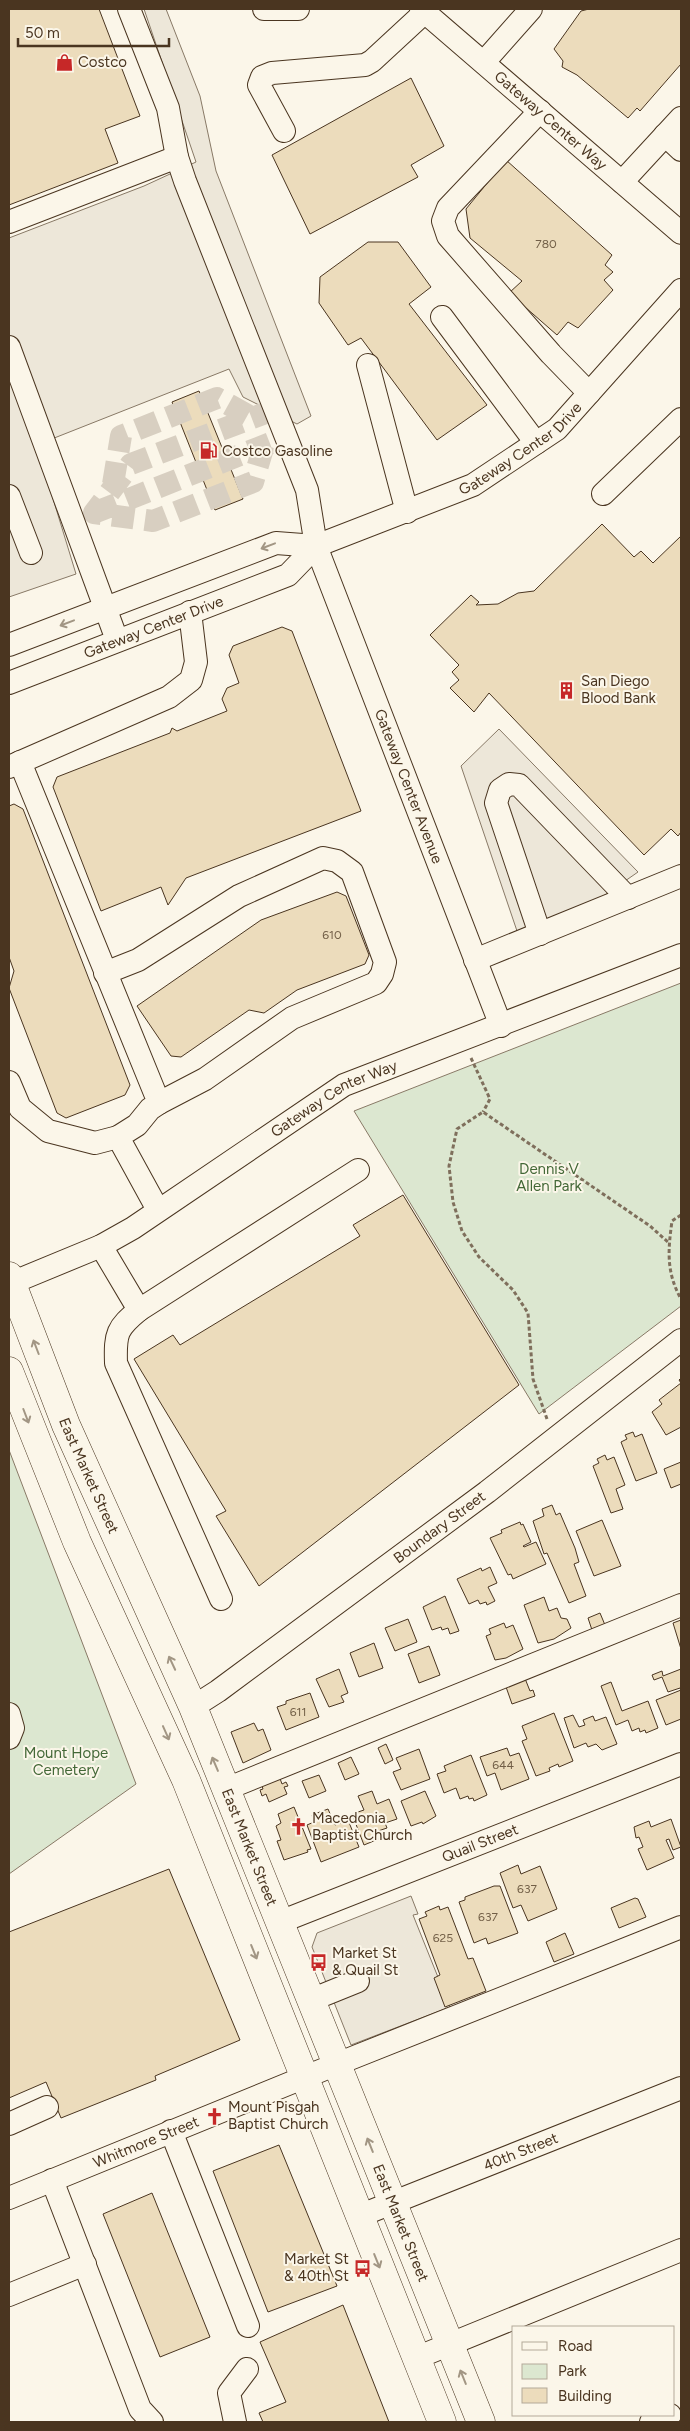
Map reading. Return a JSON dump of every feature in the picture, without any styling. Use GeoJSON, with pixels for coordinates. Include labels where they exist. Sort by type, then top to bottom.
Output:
{"type":"FeatureCollection","features":[{"type":"Feature","properties":{"kind":"main road","name":"East Market Street"},"geometry":{"type":"LineString","coordinates":[[10,1281],[66,1425],[193,1707],[481,2422]]}},
{"type":"Feature","properties":{"kind":"main road"},"geometry":{"type":"LineString","coordinates":[[9,1371],[77,1542],[186,1780],[442,2422]]}},
{"type":"Feature","properties":{"kind":"main road"},"geometry":{"type":"LineString","coordinates":[[48,1471],[81,1515],[160,1682],[170,1695],[193,1707]]}},
{"type":"Feature","properties":{"kind":"street","name":"Gateway Center Avenue"},"geometry":{"type":"LineString","coordinates":[[129,9],[168,108],[177,157],[185,181],[307,490],[316,546],[501,1026]]}},
{"type":"Feature","properties":{"kind":"street"},"geometry":{"type":"LineString","coordinates":[[264,9],[298,9]]}},
{"type":"Feature","properties":{"kind":"street"},"geometry":{"type":"LineString","coordinates":[[484,62],[531,9]]}},
{"type":"Feature","properties":{"kind":"street"},"geometry":{"type":"LineString","coordinates":[[284,131],[259,85],[262,77],[272,73],[365,65],[372,61],[423,10]]}},
{"type":"Feature","properties":{"kind":"street","name":"Gateway Center Way"},"geometry":{"type":"LineString","coordinates":[[423,10],[681,233]]}},
{"type":"Feature","properties":{"kind":"street"},"geometry":{"type":"LineString","coordinates":[[540,111],[448,208],[443,221],[448,236],[478,273],[589,393]]}},
{"type":"Feature","properties":{"kind":"street"},"geometry":{"type":"LineString","coordinates":[[622,182],[673,143],[681,118]]}},
{"type":"Feature","properties":{"kind":"street"},"geometry":{"type":"LineString","coordinates":[[9,222],[177,157]]}},
{"type":"Feature","properties":{"kind":"street","name":"Gateway Center Drive"},"geometry":{"type":"LineString","coordinates":[[9,682],[288,574],[316,546],[407,512],[473,484],[557,429],[681,290]]}},
{"type":"Feature","properties":{"kind":"street"},"geometry":{"type":"LineString","coordinates":[[442,317],[536,442]]}},
{"type":"Feature","properties":{"kind":"street"},"geometry":{"type":"LineString","coordinates":[[9,347],[117,640]]}},
{"type":"Feature","properties":{"kind":"street"},"geometry":{"type":"LineString","coordinates":[[368,365],[407,512]]}},
{"type":"Feature","properties":{"kind":"street"},"geometry":{"type":"LineString","coordinates":[[604,494],[681,419]]}},
{"type":"Feature","properties":{"kind":"street"},"geometry":{"type":"LineString","coordinates":[[9,496],[31,553]]}},
{"type":"Feature","properties":{"kind":"street","name":"Gateway Center Drive"},"geometry":{"type":"LineString","coordinates":[[9,645],[276,543],[316,546]]}},
{"type":"Feature","properties":{"kind":"street"},"geometry":{"type":"LineString","coordinates":[[159,1103],[105,973],[14,765],[169,696],[191,680],[196,662],[190,612]]}},
{"type":"Feature","properties":{"kind":"street"},"geometry":{"type":"LineString","coordinates":[[540,934],[496,803],[500,790],[509,784],[519,785],[628,898]]}},
{"type":"Feature","properties":{"kind":"street"},"geometry":{"type":"LineString","coordinates":[[9,1082],[20,1108],[48,1131],[95,1143],[118,1137],[137,1125],[150,1109],[205,1079],[292,1018],[376,983],[382,974],[385,962],[352,872],[337,861],[323,858],[239,896],[138,960],[105,973]]}},
{"type":"Feature","properties":{"kind":"street"},"geometry":{"type":"LineString","coordinates":[[475,960],[681,876]]}},
{"type":"Feature","properties":{"kind":"street","name":"Gateway Center Way"},"geometry":{"type":"LineString","coordinates":[[10,1281],[101,1246],[133,1228],[344,1085],[681,955]]}},
{"type":"Feature","properties":{"kind":"street"},"geometry":{"type":"LineString","coordinates":[[118,1137],[158,1210]]}},
{"type":"Feature","properties":{"kind":"street"},"geometry":{"type":"LineString","coordinates":[[221,1599],[116,1363],[115,1345],[121,1325],[139,1310],[358,1170]]}},
{"type":"Feature","properties":{"kind":"street"},"geometry":{"type":"LineString","coordinates":[[101,1246],[139,1310]]}},
{"type":"Feature","properties":{"kind":"street","name":"Boundary Street"},"geometry":{"type":"LineString","coordinates":[[193,1707],[218,1691],[440,1527],[681,1340]]}},
{"type":"Feature","properties":{"kind":"street"},"geometry":{"type":"LineString","coordinates":[[226,1789],[681,1605]]}},
{"type":"Feature","properties":{"kind":"street"},"geometry":{"type":"LineString","coordinates":[[9,1714],[13,1728],[9,1738]]}},
{"type":"Feature","properties":{"kind":"street","name":"Quail Street"},"geometry":{"type":"LineString","coordinates":[[280,1922],[681,1764]]}},
{"type":"Feature","properties":{"kind":"street","name":"Whitmore Street"},"geometry":{"type":"LineString","coordinates":[[9,2198],[304,2077],[681,1927]]}},
{"type":"Feature","properties":{"kind":"street"},"geometry":{"type":"LineString","coordinates":[[312,2000],[358,1981]]}},
{"type":"Feature","properties":{"kind":"street","name":"40th Street"},"geometry":{"type":"LineString","coordinates":[[359,2216],[681,2088]]}},
{"type":"Feature","properties":{"kind":"street"},"geometry":{"type":"LineString","coordinates":[[9,2124],[47,2107]]}},
{"type":"Feature","properties":{"kind":"street"},"geometry":{"type":"LineString","coordinates":[[171,2131],[248,2326]]}},
{"type":"Feature","properties":{"kind":"street"},"geometry":{"type":"LineString","coordinates":[[52,2180],[140,2409],[152,2422]]}},
{"type":"Feature","properties":{"kind":"street"},"geometry":{"type":"LineString","coordinates":[[416,2358],[681,2250]]}},
{"type":"Feature","properties":{"kind":"street"},"geometry":{"type":"LineString","coordinates":[[9,2295],[85,2264]]}},
{"type":"Feature","properties":{"kind":"street"},"geometry":{"type":"LineString","coordinates":[[235,2422],[229,2393],[247,2369]]}},
{"type":"Feature","properties":{"kind":"street"},"geometry":{"type":"LineString","coordinates":[[651,2422],[667,2416]]}},
{"type":"Feature","properties":{"kind":"path"},"geometry":{"type":"LineString","coordinates":[[464,1040],[490,1099],[483,1112],[458,1129],[449,1166],[453,1202],[462,1231],[479,1257],[513,1290],[528,1312],[532,1379],[542,1409],[557,1437]]}},
{"type":"Feature","properties":{"kind":"path"},"geometry":{"type":"LineString","coordinates":[[483,1112],[650,1226],[669,1243]]}},
{"type":"Feature","properties":{"kind":"path"},"geometry":{"type":"LineString","coordinates":[[681,1215],[672,1221],[669,1243],[670,1274],[681,1299]]}},
{"type":"Feature","properties":{"kind":"green space","name":"Dennis V Allen Park"},"geometry":{"type":"Polygon","coordinates":[[[681,983],[681,1306],[539,1414],[354,1111],[681,983]]]}},
{"type":"Feature","properties":{"kind":"green space","name":"Mount Hope Cemetery"},"geometry":{"type":"Polygon","coordinates":[[[9,1450],[136,1784],[9,1874],[9,1450]]]}},
{"type":"Feature","properties":{"kind":"shaded area"},"geometry":{"type":"Polygon","coordinates":[[[144,9],[166,9],[200,96],[216,171],[311,416],[297,424],[243,397],[229,369],[34,446],[51,492],[76,574],[9,597],[9,238],[144,186],[196,162],[144,9]]]}},
{"type":"Feature","properties":{"kind":"shaded area"},"geometry":{"type":"Polygon","coordinates":[[[499,729],[638,872],[602,897],[517,931],[461,766],[499,729]]]}},
{"type":"Feature","properties":{"kind":"shaded area"},"geometry":{"type":"Polygon","coordinates":[[[411,1896],[418,1914],[413,1915],[450,2007],[351,2045],[312,1947],[317,1933],[411,1896]]]}},
{"type":"Feature","properties":{"kind":"building","name":"Costco"},"geometry":{"type":"Polygon","coordinates":[[[9,9],[99,9],[140,116],[105,129],[118,163],[9,205],[9,9]]]}},
{"type":"Feature","properties":{"kind":"building"},"geometry":{"type":"Polygon","coordinates":[[[589,9],[681,9],[681,64],[640,111],[637,108],[628,118],[577,75],[562,67],[563,61],[554,49],[581,11],[589,9]]]}},
{"type":"Feature","properties":{"kind":"building"},"geometry":{"type":"Polygon","coordinates":[[[411,78],[444,146],[411,165],[418,177],[310,234],[272,155],[411,78]]]}},
{"type":"Feature","properties":{"kind":"building"},"geometry":{"type":"Polygon","coordinates":[[[506,160],[612,255],[605,265],[613,272],[604,280],[613,290],[578,328],[568,322],[557,335],[509,293],[522,281],[470,238],[466,209],[506,160]]]}},
{"type":"Feature","properties":{"kind":"building"},"geometry":{"type":"Polygon","coordinates":[[[368,242],[398,242],[431,287],[409,304],[487,405],[437,440],[361,338],[348,345],[319,303],[320,277],[368,242]]]}},
{"type":"Feature","properties":{"kind":"building","name":"Costco Gasoline"},"geometry":{"type":"Polygon","coordinates":[[[199,391],[243,499],[215,510],[172,402],[199,391]]]}},
{"type":"Feature","properties":{"kind":"building","name":"San Diego Blood Bank"},"geometry":{"type":"Polygon","coordinates":[[[602,524],[634,557],[641,551],[653,563],[681,536],[681,832],[678,836],[671,829],[644,855],[489,693],[474,712],[450,688],[459,680],[452,672],[459,665],[430,635],[471,595],[479,602],[476,605],[498,604],[518,593],[534,591],[602,524]]]}},
{"type":"Feature","properties":{"kind":"building"},"geometry":{"type":"Polygon","coordinates":[[[282,627],[292,631],[361,811],[186,878],[168,905],[161,887],[101,911],[53,787],[57,777],[170,733],[172,728],[177,731],[227,711],[222,699],[227,688],[239,683],[229,655],[233,646],[282,627]]]}},
{"type":"Feature","properties":{"kind":"building"},"geometry":{"type":"Polygon","coordinates":[[[14,804],[23,809],[130,1085],[125,1095],[66,1118],[57,1113],[9,988],[14,971],[9,957],[9,806],[14,804]]]}},
{"type":"Feature","properties":{"kind":"building"},"geometry":{"type":"Polygon","coordinates":[[[337,892],[346,896],[369,955],[365,964],[297,990],[264,1013],[249,1010],[181,1057],[171,1056],[137,1006],[261,920],[337,892]]]}},
{"type":"Feature","properties":{"kind":"building"},"geometry":{"type":"Polygon","coordinates":[[[403,1195],[519,1385],[259,1586],[216,1516],[226,1511],[134,1359],[173,1335],[180,1345],[360,1236],[353,1225],[403,1195]]]}},
{"type":"Feature","properties":{"kind":"building"},"geometry":{"type":"Polygon","coordinates":[[[681,1383],[681,1427],[666,1435],[652,1412],[662,1404],[659,1400],[681,1383]]]}},
{"type":"Feature","properties":{"kind":"building"},"geometry":{"type":"Polygon","coordinates":[[[633,1432],[635,1437],[642,1434],[657,1473],[636,1481],[621,1442],[627,1439],[625,1435],[633,1432]]]}},
{"type":"Feature","properties":{"kind":"building"},"geometry":{"type":"Polygon","coordinates":[[[605,1455],[607,1460],[614,1457],[625,1485],[616,1489],[623,1509],[611,1513],[593,1466],[599,1463],[597,1459],[605,1455]]]}},
{"type":"Feature","properties":{"kind":"building"},"geometry":{"type":"Polygon","coordinates":[[[681,1462],[681,1484],[671,1488],[664,1469],[681,1462]]]}},
{"type":"Feature","properties":{"kind":"building"},"geometry":{"type":"Polygon","coordinates":[[[552,1505],[556,1515],[560,1513],[575,1548],[579,1562],[574,1564],[586,1596],[569,1603],[547,1553],[544,1554],[533,1521],[544,1516],[542,1509],[552,1505]]]}},
{"type":"Feature","properties":{"kind":"building"},"geometry":{"type":"Polygon","coordinates":[[[602,1520],[621,1566],[594,1576],[576,1531],[602,1520]]]}},
{"type":"Feature","properties":{"kind":"building"},"geometry":{"type":"Polygon","coordinates":[[[520,1522],[521,1525],[523,1524],[531,1542],[523,1546],[536,1542],[546,1564],[513,1579],[511,1574],[508,1575],[490,1538],[502,1533],[501,1530],[520,1522]]]}},
{"type":"Feature","properties":{"kind":"building"},"geometry":{"type":"Polygon","coordinates":[[[490,1567],[497,1583],[488,1587],[495,1601],[487,1605],[486,1602],[480,1604],[478,1600],[469,1604],[457,1579],[481,1568],[482,1571],[490,1567]]]}},
{"type":"Feature","properties":{"kind":"building"},"geometry":{"type":"Polygon","coordinates":[[[445,1596],[459,1631],[450,1634],[448,1628],[442,1630],[441,1627],[432,1630],[423,1607],[445,1596]]]}},
{"type":"Feature","properties":{"kind":"building"},"geometry":{"type":"Polygon","coordinates":[[[544,1597],[549,1611],[557,1608],[561,1618],[567,1619],[571,1628],[554,1639],[538,1643],[524,1605],[544,1597]]]}},
{"type":"Feature","properties":{"kind":"building"},"geometry":{"type":"Polygon","coordinates":[[[600,1613],[605,1625],[592,1630],[588,1618],[600,1613]]]}},
{"type":"Feature","properties":{"kind":"building"},"geometry":{"type":"Polygon","coordinates":[[[408,1619],[417,1642],[395,1651],[385,1628],[408,1619]]]}},
{"type":"Feature","properties":{"kind":"building"},"geometry":{"type":"Polygon","coordinates":[[[681,1620],[681,1649],[673,1623],[681,1620]]]}},
{"type":"Feature","properties":{"kind":"building"},"geometry":{"type":"Polygon","coordinates":[[[504,1623],[506,1628],[513,1625],[523,1649],[506,1658],[495,1660],[486,1636],[491,1634],[489,1629],[504,1623]]]}},
{"type":"Feature","properties":{"kind":"building"},"geometry":{"type":"Polygon","coordinates":[[[374,1643],[383,1668],[359,1677],[350,1653],[374,1643]]]}},
{"type":"Feature","properties":{"kind":"building"},"geometry":{"type":"Polygon","coordinates":[[[429,1646],[440,1675],[419,1683],[408,1654],[429,1646]]]}},
{"type":"Feature","properties":{"kind":"building"},"geometry":{"type":"Polygon","coordinates":[[[339,1669],[348,1693],[341,1696],[344,1702],[329,1707],[316,1679],[339,1669]]]}},
{"type":"Feature","properties":{"kind":"building"},"geometry":{"type":"Polygon","coordinates":[[[681,1669],[681,1690],[680,1688],[668,1692],[662,1677],[654,1680],[652,1675],[662,1671],[663,1676],[681,1669]]]}},
{"type":"Feature","properties":{"kind":"building"},"geometry":{"type":"Polygon","coordinates":[[[524,1676],[530,1691],[533,1690],[535,1696],[512,1704],[505,1684],[524,1676]]]}},
{"type":"Feature","properties":{"kind":"building"},"geometry":{"type":"Polygon","coordinates":[[[611,1682],[622,1711],[648,1701],[658,1728],[646,1733],[645,1730],[640,1732],[639,1728],[632,1731],[628,1720],[616,1725],[601,1686],[611,1682]]]}},
{"type":"Feature","properties":{"kind":"building"},"geometry":{"type":"Polygon","coordinates":[[[681,1690],[681,1719],[666,1725],[656,1700],[681,1690]]]}},
{"type":"Feature","properties":{"kind":"building"},"geometry":{"type":"Polygon","coordinates":[[[310,1693],[319,1717],[286,1730],[277,1707],[286,1704],[286,1701],[310,1693]]]}},
{"type":"Feature","properties":{"kind":"building"},"geometry":{"type":"Polygon","coordinates":[[[554,1713],[573,1761],[559,1767],[558,1764],[549,1768],[550,1771],[536,1776],[522,1741],[527,1739],[522,1726],[554,1713]]]}},
{"type":"Feature","properties":{"kind":"building"},"geometry":{"type":"Polygon","coordinates":[[[573,1715],[579,1727],[585,1725],[583,1720],[593,1716],[595,1721],[606,1717],[617,1744],[602,1750],[596,1744],[588,1747],[586,1743],[574,1748],[564,1718],[573,1715]]]}},
{"type":"Feature","properties":{"kind":"building"},"geometry":{"type":"Polygon","coordinates":[[[254,1723],[258,1731],[263,1729],[271,1750],[243,1763],[231,1732],[254,1723]]]}},
{"type":"Feature","properties":{"kind":"building"},"geometry":{"type":"Polygon","coordinates":[[[386,1744],[393,1760],[385,1764],[378,1748],[386,1744]]]}},
{"type":"Feature","properties":{"kind":"building"},"geometry":{"type":"Polygon","coordinates":[[[507,1748],[510,1756],[519,1753],[529,1779],[501,1790],[495,1773],[487,1776],[480,1757],[507,1748]]]}},
{"type":"Feature","properties":{"kind":"building"},"geometry":{"type":"Polygon","coordinates":[[[419,1749],[430,1779],[401,1790],[393,1772],[401,1769],[396,1758],[419,1749]]]}},
{"type":"Feature","properties":{"kind":"building"},"geometry":{"type":"Polygon","coordinates":[[[471,1755],[487,1795],[474,1801],[473,1798],[469,1799],[468,1796],[460,1799],[456,1788],[444,1793],[437,1774],[446,1771],[444,1766],[471,1755]]]}},
{"type":"Feature","properties":{"kind":"building"},"geometry":{"type":"Polygon","coordinates":[[[351,1757],[359,1774],[345,1780],[338,1763],[351,1757]]]}},
{"type":"Feature","properties":{"kind":"building"},"geometry":{"type":"Polygon","coordinates":[[[278,1773],[282,1784],[286,1782],[288,1786],[284,1787],[287,1794],[269,1802],[266,1794],[262,1796],[260,1790],[263,1789],[260,1780],[278,1773]]]}},
{"type":"Feature","properties":{"kind":"building"},"geometry":{"type":"Polygon","coordinates":[[[319,1775],[326,1791],[309,1798],[302,1781],[319,1775]]]}},
{"type":"Feature","properties":{"kind":"building"},"geometry":{"type":"Polygon","coordinates":[[[372,1791],[377,1804],[389,1799],[397,1819],[385,1823],[387,1828],[378,1831],[381,1838],[364,1845],[352,1814],[364,1810],[358,1796],[372,1791]]]}},
{"type":"Feature","properties":{"kind":"building"},"geometry":{"type":"Polygon","coordinates":[[[425,1791],[436,1816],[423,1824],[422,1822],[411,1826],[401,1801],[425,1791]]]}},
{"type":"Feature","properties":{"kind":"building"},"geometry":{"type":"Polygon","coordinates":[[[294,1807],[311,1849],[307,1850],[308,1852],[284,1860],[277,1841],[281,1840],[276,1826],[281,1823],[278,1814],[294,1807]]]}},
{"type":"Feature","properties":{"kind":"building"},"geometry":{"type":"Polygon","coordinates":[[[328,1809],[335,1825],[348,1820],[359,1847],[321,1862],[307,1825],[314,1822],[312,1815],[328,1809]]]}},
{"type":"Feature","properties":{"kind":"building"},"geometry":{"type":"Polygon","coordinates":[[[671,1819],[681,1847],[673,1850],[669,1839],[666,1840],[674,1858],[647,1870],[638,1849],[643,1847],[639,1837],[636,1838],[634,1827],[649,1821],[651,1827],[671,1819]]]}},
{"type":"Feature","properties":{"kind":"building"},"geometry":{"type":"Polygon","coordinates":[[[518,1865],[521,1874],[540,1866],[557,1909],[528,1921],[521,1905],[513,1908],[500,1873],[518,1865]]]}},
{"type":"Feature","properties":{"kind":"building"},"geometry":{"type":"Polygon","coordinates":[[[169,1869],[240,2040],[155,2076],[156,2080],[61,2118],[46,2082],[9,2098],[9,1932],[169,1869]]]}},
{"type":"Feature","properties":{"kind":"building"},"geometry":{"type":"Polygon","coordinates":[[[494,1886],[500,1886],[518,1933],[488,1944],[486,1938],[474,1943],[459,1902],[465,1900],[465,1897],[494,1886]]]}},
{"type":"Feature","properties":{"kind":"building"},"geometry":{"type":"Polygon","coordinates":[[[635,1898],[638,1899],[646,1917],[619,1928],[611,1908],[635,1898]]]}},
{"type":"Feature","properties":{"kind":"building"},"geometry":{"type":"Polygon","coordinates":[[[439,1906],[440,1910],[448,1907],[468,1959],[473,1958],[486,1991],[445,2007],[434,1978],[440,1975],[419,1919],[427,1916],[425,1912],[439,1906]]]}},
{"type":"Feature","properties":{"kind":"building"},"geometry":{"type":"Polygon","coordinates":[[[565,1933],[574,1954],[554,1962],[546,1942],[565,1933]]]}},
{"type":"Feature","properties":{"kind":"building"},"geometry":{"type":"Polygon","coordinates":[[[279,2145],[337,2286],[268,2312],[213,2171],[279,2145]]]}},
{"type":"Feature","properties":{"kind":"building"},"geometry":{"type":"Polygon","coordinates":[[[152,2193],[210,2337],[160,2357],[103,2214],[152,2193]]]}},
{"type":"Feature","properties":{"kind":"building"},"geometry":{"type":"Polygon","coordinates":[[[343,2305],[389,2422],[263,2422],[259,2413],[286,2402],[260,2342],[343,2305]]]}},
{"type":"Feature","properties":{"kind":"tunnel"},"geometry":{"type":"LineString","coordinates":[[113,484],[121,436],[217,398],[253,418]]}},
{"type":"Feature","properties":{"kind":"tunnel"},"geometry":{"type":"LineString","coordinates":[[264,445],[253,482],[153,521],[94,513],[131,464],[276,409]]}},
{"type":"Feature","properties":{"kind":"tunnel"},"geometry":{"type":"LineString","coordinates":[[96,512],[273,442]]}},
{"type":"Feature","properties":{"kind":"place","name":"Costco"},"geometry":{"type":"Point","coordinates":[64,62]}},
{"type":"Feature","properties":{"kind":"place","name":"Costco Gasoline"},"geometry":{"type":"Point","coordinates":[208,451]}},
{"type":"Feature","properties":{"kind":"place","name":"San Diego Blood Bank"},"geometry":{"type":"Point","coordinates":[567,690]}},
{"type":"Feature","properties":{"kind":"place","name":"Macedonia Baptist Church"},"geometry":{"type":"Point","coordinates":[298,1827]}},
{"type":"Feature","properties":{"kind":"place","name":"Market St & Quail St"},"geometry":{"type":"Point","coordinates":[318,1962]}},
{"type":"Feature","properties":{"kind":"place","name":"Mount Pisgah Baptist Church"},"geometry":{"type":"Point","coordinates":[214,2116]}},
{"type":"Feature","properties":{"kind":"place","name":"Market St & 40th St"},"geometry":{"type":"Point","coordinates":[363,2268]}}]}
